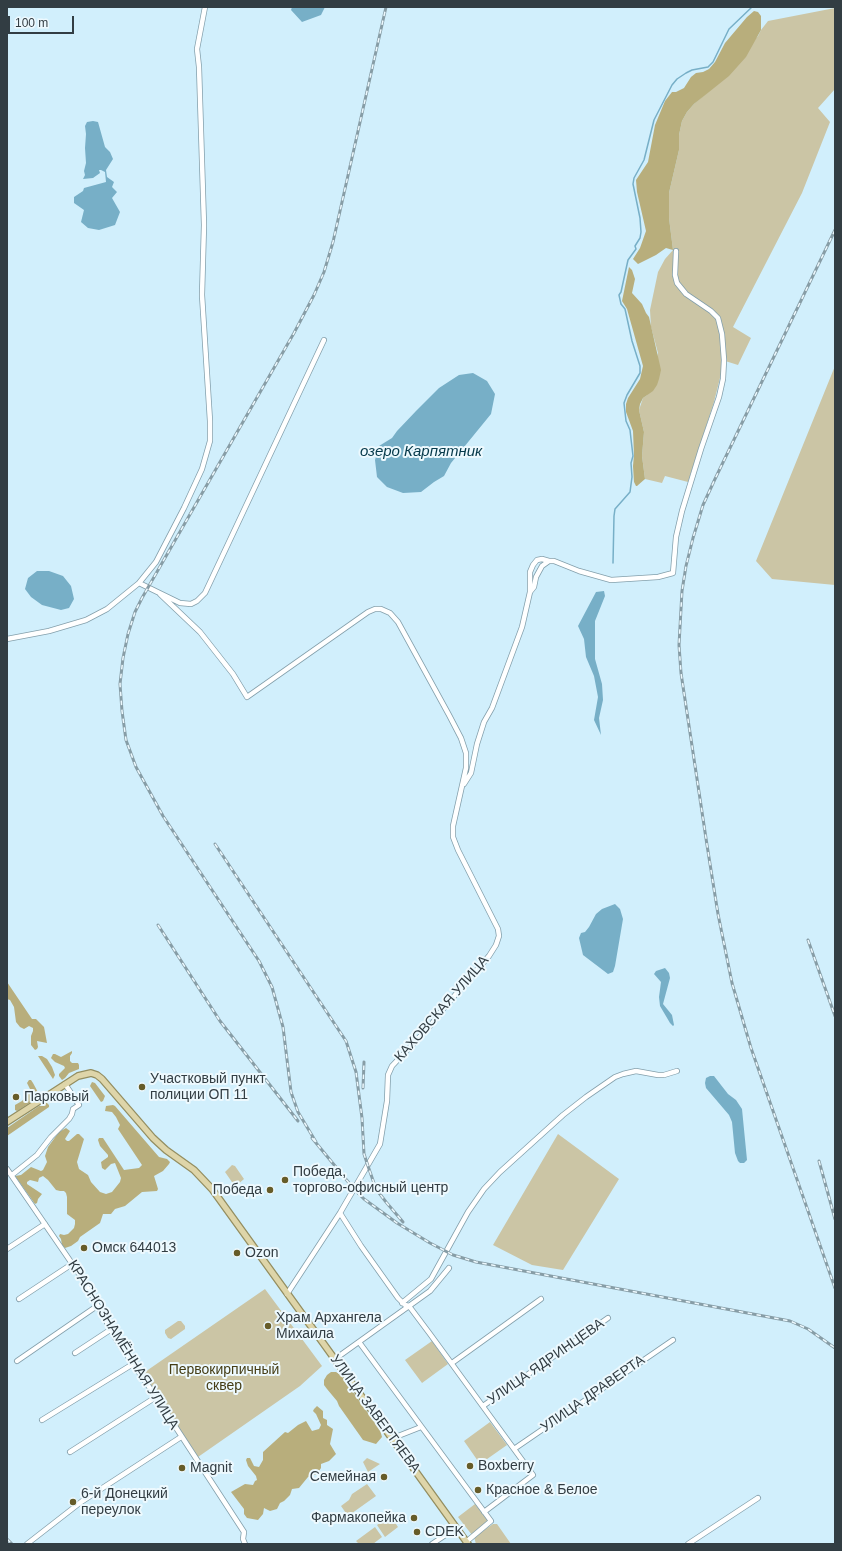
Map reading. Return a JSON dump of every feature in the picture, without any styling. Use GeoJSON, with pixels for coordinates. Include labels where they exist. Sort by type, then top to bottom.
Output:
{"type":"FeatureCollection","features":[{"type":"Feature","properties":{"kind":"main road","name":"УЛИЦА ЗАВЕРТЯЕВА"},"geometry":{"type":"LineString","coordinates":[[65,1084],[82,1074],[97,1074],[153,1138],[166,1150],[194,1170],[204,1180],[393,1438],[467,1543]]}},
{"type":"Feature","properties":{"kind":"main road"},"geometry":{"type":"LineString","coordinates":[[7,1122],[65,1084]]}},
{"type":"Feature","properties":{"kind":"street"},"geometry":{"type":"LineString","coordinates":[[7,639],[49,631],[86,620],[107,609],[139,583],[156,562],[202,469],[210,441],[202,295],[204,225],[199,67],[197,49],[205,7]]}},
{"type":"Feature","properties":{"kind":"street"},"geometry":{"type":"LineString","coordinates":[[462,787],[470,773],[484,722],[492,708],[522,627],[530,592],[530,572],[537,560],[542,559],[554,561],[611,580],[658,577],[673,573],[676,537],[680,517],[700,449],[719,396],[723,379],[724,360],[722,334],[718,318],[711,310],[686,294],[677,283],[675,275],[676,251]]}},
{"type":"Feature","properties":{"kind":"street"},"geometry":{"type":"LineString","coordinates":[[139,583],[180,603],[190,604],[197,601],[205,593],[324,340]]}},
{"type":"Feature","properties":{"kind":"street"},"geometry":{"type":"LineString","coordinates":[[530,592],[534,587],[539,571],[549,561]]}},
{"type":"Feature","properties":{"kind":"street"},"geometry":{"type":"LineString","coordinates":[[160,594],[200,632],[233,674],[247,697],[368,612],[375,609],[381,609],[390,613],[398,622],[461,738],[466,753],[466,768],[462,787]]}},
{"type":"Feature","properties":{"kind":"street","name":"КАХОВСКАЯ УЛИЦА"},"geometry":{"type":"LineString","coordinates":[[287,1294],[340,1213],[380,1144],[387,1101],[388,1075],[392,1066],[430,1026],[489,956],[496,945],[499,936],[498,929],[458,850],[453,837],[453,826],[462,787]]}},
{"type":"Feature","properties":{"kind":"street"},"geometry":{"type":"LineString","coordinates":[[402,1303],[431,1279],[468,1212],[484,1188],[563,1115],[615,1077],[636,1071],[664,1075],[677,1070]]}},
{"type":"Feature","properties":{"kind":"street"},"geometry":{"type":"LineString","coordinates":[[12,1175],[37,1155],[51,1137],[69,1119],[73,1109],[79,1105],[65,1084]]}},
{"type":"Feature","properties":{"kind":"street","name":"КРАСНОЗНАМЁННАЯ УЛИЦА"},"geometry":{"type":"LineString","coordinates":[[7,1169],[84,1281],[110,1330],[156,1397],[244,1532],[243,1539],[245,1544]]}},
{"type":"Feature","properties":{"kind":"street"},"geometry":{"type":"LineString","coordinates":[[340,1213],[361,1246],[402,1303],[409,1306],[533,1475],[484,1512]]}},
{"type":"Feature","properties":{"kind":"street"},"geometry":{"type":"LineString","coordinates":[[7,1249],[45,1224]]}},
{"type":"Feature","properties":{"kind":"street"},"geometry":{"type":"LineString","coordinates":[[19,1299],[72,1264]]}},
{"type":"Feature","properties":{"kind":"street"},"geometry":{"type":"LineString","coordinates":[[334,1359],[430,1291],[449,1268]]}},
{"type":"Feature","properties":{"kind":"street"},"geometry":{"type":"LineString","coordinates":[[452,1363],[541,1299]]}},
{"type":"Feature","properties":{"kind":"street"},"geometry":{"type":"LineString","coordinates":[[17,1361],[97,1306]]}},
{"type":"Feature","properties":{"kind":"street","name":"УЛИЦА ЯДРИНЦЕВА"},"geometry":{"type":"LineString","coordinates":[[483,1406],[608,1318]]}},
{"type":"Feature","properties":{"kind":"street"},"geometry":{"type":"LineString","coordinates":[[75,1353],[110,1330]]}},
{"type":"Feature","properties":{"kind":"street","name":"УЛИЦА ДРАВЕРТА"},"geometry":{"type":"LineString","coordinates":[[514,1449],[673,1340]]}},
{"type":"Feature","properties":{"kind":"street"},"geometry":{"type":"LineString","coordinates":[[359,1342],[491,1521],[467,1543]]}},
{"type":"Feature","properties":{"kind":"street"},"geometry":{"type":"LineString","coordinates":[[42,1420],[133,1364]]}},
{"type":"Feature","properties":{"kind":"street"},"geometry":{"type":"LineString","coordinates":[[70,1452],[156,1397]]}},
{"type":"Feature","properties":{"kind":"street"},"geometry":{"type":"LineString","coordinates":[[393,1438],[421,1427]]}},
{"type":"Feature","properties":{"kind":"street"},"geometry":{"type":"LineString","coordinates":[[28,1544],[81,1502],[182,1437]]}},
{"type":"Feature","properties":{"kind":"street"},"geometry":{"type":"LineString","coordinates":[[688,1544],[758,1498]]}},
{"type":"Feature","properties":{"kind":"street"},"geometry":{"type":"LineString","coordinates":[[432,1544],[456,1528]]}},
{"type":"Feature","properties":{"kind":"green space"},"geometry":{"type":"Polygon","coordinates":[[[835,8],[835,89],[818,108],[830,122],[802,193],[733,327],[751,338],[738,365],[722,360],[721,374],[714,402],[688,482],[665,476],[662,483],[645,479],[642,456],[644,432],[639,410],[643,398],[647,395],[658,353],[651,327],[650,310],[658,272],[665,259],[673,250],[669,218],[669,193],[679,150],[679,135],[682,121],[694,104],[709,91],[758,36],[768,21],[835,8]]]}},
{"type":"Feature","properties":{"kind":"green space"},"geometry":{"type":"Polygon","coordinates":[[[835,366],[835,585],[772,579],[756,561],[835,366]]]}},
{"type":"Feature","properties":{"kind":"green space"},"geometry":{"type":"Polygon","coordinates":[[[558,1134],[619,1179],[563,1270],[532,1265],[493,1245],[558,1134]]]}},
{"type":"Feature","properties":{"kind":"green space"},"geometry":{"type":"Polygon","coordinates":[[[232,1165],[235,1166],[244,1179],[236,1186],[225,1172],[232,1165]]]}},
{"type":"Feature","properties":{"kind":"green space","name":"Первокирпичный сквер"},"geometry":{"type":"Polygon","coordinates":[[[265,1289],[322,1366],[300,1386],[198,1457],[142,1374],[265,1289]]]}},
{"type":"Feature","properties":{"kind":"green space"},"geometry":{"type":"Polygon","coordinates":[[[178,1321],[181,1321],[185,1326],[185,1329],[171,1339],[168,1338],[165,1330],[178,1321]]]}},
{"type":"Feature","properties":{"kind":"green space"},"geometry":{"type":"Polygon","coordinates":[[[432,1341],[448,1364],[422,1383],[405,1360],[432,1341]]]}},
{"type":"Feature","properties":{"kind":"green space"},"geometry":{"type":"Polygon","coordinates":[[[490,1422],[507,1445],[480,1464],[464,1441],[490,1422]]]}},
{"type":"Feature","properties":{"kind":"green space"},"geometry":{"type":"Polygon","coordinates":[[[367,1458],[380,1464],[368,1472],[363,1462],[367,1458]]]}},
{"type":"Feature","properties":{"kind":"green space"},"geometry":{"type":"Polygon","coordinates":[[[367,1484],[376,1496],[348,1516],[341,1506],[349,1500],[352,1494],[367,1484]]]}},
{"type":"Feature","properties":{"kind":"green space"},"geometry":{"type":"Polygon","coordinates":[[[475,1504],[489,1522],[472,1535],[458,1517],[475,1504]]]}},
{"type":"Feature","properties":{"kind":"green space"},"geometry":{"type":"Polygon","coordinates":[[[390,1515],[398,1527],[385,1537],[377,1525],[390,1515]]]}},
{"type":"Feature","properties":{"kind":"green space"},"geometry":{"type":"Polygon","coordinates":[[[493,1524],[497,1524],[511,1544],[476,1544],[474,1537],[493,1524]]]}},
{"type":"Feature","properties":{"kind":"green space"},"geometry":{"type":"Polygon","coordinates":[[[375,1527],[382,1537],[373,1544],[359,1544],[356,1541],[375,1527]]]}},
{"type":"Feature","properties":{"kind":"shaded area"},"geometry":{"type":"Polygon","coordinates":[[[754,11],[758,12],[761,16],[761,30],[746,57],[729,76],[694,104],[682,121],[679,135],[679,150],[669,193],[669,218],[673,250],[666,248],[638,264],[633,259],[640,248],[646,231],[637,192],[636,180],[648,162],[655,125],[665,101],[672,92],[676,92],[684,88],[691,77],[696,73],[709,69],[715,62],[725,43],[754,11]]]}},
{"type":"Feature","properties":{"kind":"shaded area"},"geometry":{"type":"Polygon","coordinates":[[[629,267],[632,270],[635,279],[632,293],[642,304],[649,317],[661,370],[657,385],[653,391],[643,398],[640,404],[639,410],[644,432],[642,456],[645,479],[637,486],[634,482],[633,431],[626,412],[626,404],[640,379],[643,366],[627,309],[622,301],[629,267]]]}},
{"type":"Feature","properties":{"kind":"shaded area"},"geometry":{"type":"Polygon","coordinates":[[[7,982],[32,1019],[36,1019],[44,1027],[47,1043],[37,1041],[38,1047],[35,1050],[31,1045],[33,1028],[29,1026],[24,1029],[16,1022],[14,1007],[10,1000],[7,999],[7,982]]]}},
{"type":"Feature","properties":{"kind":"shaded area"},"geometry":{"type":"Polygon","coordinates":[[[72,1051],[70,1061],[72,1063],[78,1063],[79,1069],[69,1073],[62,1080],[59,1074],[65,1068],[64,1066],[55,1062],[51,1058],[53,1054],[61,1057],[72,1051]]]}},
{"type":"Feature","properties":{"kind":"shaded area"},"geometry":{"type":"Polygon","coordinates":[[[38,1056],[42,1056],[47,1059],[55,1075],[53,1079],[38,1056]]]}},
{"type":"Feature","properties":{"kind":"shaded area"},"geometry":{"type":"Polygon","coordinates":[[[31,1080],[40,1096],[17,1111],[15,1110],[15,1105],[22,1101],[31,1091],[27,1083],[31,1080]]]}},
{"type":"Feature","properties":{"kind":"shaded area"},"geometry":{"type":"Polygon","coordinates":[[[92,1082],[95,1083],[105,1096],[103,1101],[101,1102],[90,1086],[92,1082]]]}},
{"type":"Feature","properties":{"kind":"shaded area"},"geometry":{"type":"Polygon","coordinates":[[[44,1102],[49,1105],[49,1107],[7,1136],[7,1128],[39,1106],[43,1106],[44,1102]]]}},
{"type":"Feature","properties":{"kind":"shaded area"},"geometry":{"type":"Polygon","coordinates":[[[113,1105],[159,1157],[167,1159],[170,1162],[163,1171],[154,1176],[158,1189],[157,1191],[142,1192],[125,1206],[115,1209],[111,1214],[103,1214],[100,1223],[80,1237],[78,1241],[71,1246],[65,1248],[62,1245],[59,1236],[60,1234],[68,1234],[74,1228],[75,1224],[75,1220],[67,1214],[66,1193],[64,1191],[56,1190],[43,1176],[39,1178],[38,1182],[30,1180],[27,1184],[42,1194],[35,1204],[15,1176],[21,1175],[31,1167],[41,1171],[43,1170],[47,1162],[45,1156],[48,1147],[59,1132],[66,1128],[70,1131],[65,1139],[67,1141],[77,1134],[84,1139],[77,1162],[79,1169],[88,1175],[91,1182],[100,1192],[106,1194],[112,1192],[120,1182],[121,1178],[115,1163],[111,1164],[105,1170],[102,1168],[101,1162],[108,1157],[108,1155],[100,1146],[98,1140],[99,1138],[103,1138],[124,1170],[139,1168],[142,1165],[118,1129],[120,1125],[116,1117],[112,1112],[105,1111],[106,1106],[113,1105]]]}},
{"type":"Feature","properties":{"kind":"shaded area"},"geometry":{"type":"Polygon","coordinates":[[[331,1372],[336,1372],[341,1375],[380,1430],[382,1437],[376,1444],[363,1440],[337,1401],[324,1385],[324,1380],[331,1372]]]}},
{"type":"Feature","properties":{"kind":"shaded area"},"geometry":{"type":"Polygon","coordinates":[[[317,1406],[323,1411],[323,1418],[327,1420],[327,1425],[333,1429],[330,1444],[336,1454],[329,1461],[321,1464],[321,1468],[317,1474],[308,1477],[299,1488],[292,1489],[290,1495],[280,1503],[277,1509],[270,1511],[264,1508],[263,1514],[258,1520],[247,1518],[244,1514],[244,1509],[231,1492],[245,1484],[253,1485],[257,1480],[256,1476],[248,1466],[246,1460],[247,1458],[250,1458],[254,1466],[259,1467],[263,1460],[263,1452],[285,1432],[288,1433],[306,1421],[312,1431],[319,1429],[321,1425],[313,1411],[317,1406]]]}},
{"type":"Feature","properties":{"kind":"water"},"geometry":{"type":"Polygon","coordinates":[[[292,7],[325,7],[321,15],[302,22],[291,10],[292,7]]]}},
{"type":"Feature","properties":{"kind":"water"},"geometry":{"type":"Polygon","coordinates":[[[87,122],[98,122],[105,147],[110,152],[113,159],[106,170],[107,177],[114,182],[112,187],[117,192],[112,198],[120,212],[115,225],[99,230],[88,228],[81,222],[84,210],[74,203],[74,197],[83,191],[84,188],[106,182],[105,172],[101,170],[99,170],[100,173],[93,178],[83,179],[85,175],[84,171],[86,163],[85,126],[87,122]]]}},
{"type":"Feature","properties":{"kind":"water","name":"озеро Карпятник"},"geometry":{"type":"Polygon","coordinates":[[[473,373],[487,381],[495,394],[491,414],[451,463],[444,476],[421,492],[403,493],[387,487],[377,477],[375,460],[379,446],[392,438],[439,388],[459,375],[473,373]]]}},
{"type":"Feature","properties":{"kind":"water"},"geometry":{"type":"Polygon","coordinates":[[[37,571],[49,571],[63,576],[71,586],[74,599],[69,608],[61,610],[42,605],[31,597],[25,589],[28,578],[37,571]]]}},
{"type":"Feature","properties":{"kind":"water"},"geometry":{"type":"Polygon","coordinates":[[[604,591],[605,596],[595,621],[595,659],[602,684],[603,700],[599,718],[601,735],[594,720],[598,697],[594,676],[586,657],[584,639],[578,626],[596,592],[604,591]]]}},
{"type":"Feature","properties":{"kind":"water"},"geometry":{"type":"Polygon","coordinates":[[[615,904],[620,909],[623,919],[615,966],[613,972],[608,974],[583,955],[579,938],[581,933],[585,932],[589,927],[596,914],[602,909],[615,904]]]}},
{"type":"Feature","properties":{"kind":"water"},"geometry":{"type":"Polygon","coordinates":[[[665,968],[669,973],[670,978],[663,1004],[672,1015],[673,1026],[660,1006],[659,997],[661,982],[654,974],[656,971],[665,968]]]}},
{"type":"Feature","properties":{"kind":"water"},"geometry":{"type":"Polygon","coordinates":[[[714,1076],[728,1094],[736,1100],[742,1109],[747,1160],[744,1163],[740,1163],[738,1161],[735,1153],[732,1122],[729,1115],[706,1088],[706,1078],[714,1076]]]}},
{"type":"Feature","properties":{"kind":"waterway"},"geometry":{"type":"LineString","coordinates":[[613,563],[615,509],[630,492],[632,477],[631,463],[633,456],[630,430],[626,421],[624,403],[640,373],[640,366],[632,341],[625,309],[621,304],[619,295],[628,260],[636,249],[635,246],[640,238],[641,232],[640,218],[633,184],[634,178],[644,160],[654,120],[672,85],[677,79],[686,73],[692,70],[708,67],[713,62],[729,29],[752,7]]}},
{"type":"Feature","properties":{"kind":"railway"},"geometry":{"type":"LineString","coordinates":[[316,1142],[298,1112],[291,1092],[283,1027],[272,987],[259,961],[163,816],[136,767],[126,740],[120,684],[123,658],[128,634],[135,612],[294,333],[324,272],[333,242],[386,7]]}},
{"type":"Feature","properties":{"kind":"railway"},"geometry":{"type":"LineString","coordinates":[[835,230],[703,505],[686,566],[682,591],[679,645],[681,673],[707,845],[718,914],[732,983],[751,1048],[835,1288]]}},
{"type":"Feature","properties":{"kind":"railway"},"geometry":{"type":"LineString","coordinates":[[215,844],[346,1041],[356,1072],[362,1118],[364,1154],[376,1189],[403,1222]]}},
{"type":"Feature","properties":{"kind":"railway"},"geometry":{"type":"LineString","coordinates":[[158,925],[220,1021],[298,1121]]}},
{"type":"Feature","properties":{"kind":"railway"},"geometry":{"type":"LineString","coordinates":[[808,940],[835,1016]]}},
{"type":"Feature","properties":{"kind":"railway"},"geometry":{"type":"LineString","coordinates":[[363,1088],[364,1062]]}},
{"type":"Feature","properties":{"kind":"railway"},"geometry":{"type":"LineString","coordinates":[[312,1138],[364,1199],[397,1223],[453,1255],[476,1262],[790,1321],[808,1329],[835,1348]]}},
{"type":"Feature","properties":{"kind":"railway"},"geometry":{"type":"LineString","coordinates":[[819,1161],[835,1219]]}},
{"type":"Feature","properties":{"kind":"railway"},"geometry":{"type":"LineString","coordinates":[[7,1539],[12,1544]]}},
{"type":"Feature","properties":{"kind":"place","name":"Участковый пункт полиции ОП 11"},"geometry":{"type":"Point","coordinates":[142,1087]}},
{"type":"Feature","properties":{"kind":"place","name":"Парковый"},"geometry":{"type":"Point","coordinates":[16,1097]}},
{"type":"Feature","properties":{"kind":"place","name":"Победа, торгово-офисный центр"},"geometry":{"type":"Point","coordinates":[285,1180]}},
{"type":"Feature","properties":{"kind":"place","name":"Победа"},"geometry":{"type":"Point","coordinates":[270,1190]}},
{"type":"Feature","properties":{"kind":"place","name":"Омск 644013"},"geometry":{"type":"Point","coordinates":[84,1248]}},
{"type":"Feature","properties":{"kind":"place","name":"Ozon"},"geometry":{"type":"Point","coordinates":[237,1253]}},
{"type":"Feature","properties":{"kind":"place","name":"Храм Архангела Михаила"},"geometry":{"type":"Point","coordinates":[268,1326]}},
{"type":"Feature","properties":{"kind":"place","name":"Boxberry"},"geometry":{"type":"Point","coordinates":[470,1466]}},
{"type":"Feature","properties":{"kind":"place","name":"Magnit"},"geometry":{"type":"Point","coordinates":[182,1468]}},
{"type":"Feature","properties":{"kind":"place","name":"Семейная"},"geometry":{"type":"Point","coordinates":[384,1477]}},
{"type":"Feature","properties":{"kind":"place","name":"Красное & Белое"},"geometry":{"type":"Point","coordinates":[478,1490]}},
{"type":"Feature","properties":{"kind":"place","name":"6-й Донецкий переулок"},"geometry":{"type":"Point","coordinates":[73,1502]}},
{"type":"Feature","properties":{"kind":"place","name":"Фармакопейка"},"geometry":{"type":"Point","coordinates":[414,1518]}},
{"type":"Feature","properties":{"kind":"place","name":"CDEK"},"geometry":{"type":"Point","coordinates":[417,1532]}}]}
